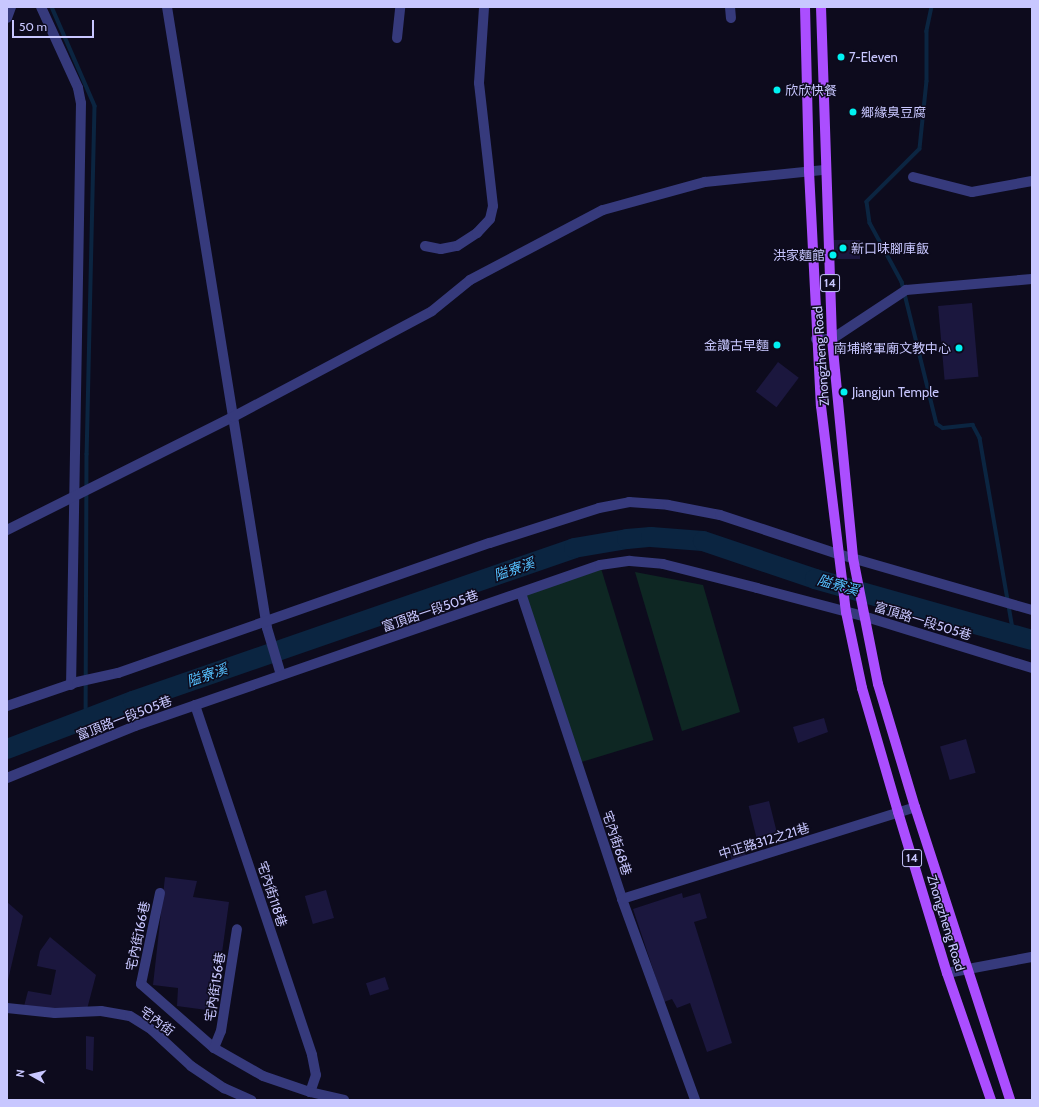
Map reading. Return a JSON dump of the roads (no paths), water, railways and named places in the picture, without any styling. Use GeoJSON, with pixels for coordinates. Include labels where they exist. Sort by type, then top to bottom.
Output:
{"type":"FeatureCollection","features":[{"type":"Feature","properties":{"kind":"main road","name":"Zhongzheng Road"},"geometry":{"type":"LineString","coordinates":[[805,7],[809,171],[816,339],[821,406],[838,554]]}},
{"type":"Feature","properties":{"kind":"main road","name":"Zhongzheng Road"},"geometry":{"type":"LineString","coordinates":[[820,7],[824,170],[832,339],[853,558]]}},
{"type":"Feature","properties":{"kind":"main road","name":"14"},"geometry":{"type":"LineString","coordinates":[[838,554],[846,612]]}},
{"type":"Feature","properties":{"kind":"main road","name":"14"},"geometry":{"type":"LineString","coordinates":[[853,558],[863,616]]}},
{"type":"Feature","properties":{"kind":"main road","name":"Zhongzheng Road"},"geometry":{"type":"LineString","coordinates":[[846,612],[862,688],[898,812],[947,973],[991,1100]]}},
{"type":"Feature","properties":{"kind":"main road","name":"Zhongzheng Road"},"geometry":{"type":"LineString","coordinates":[[863,616],[878,684],[915,807],[966,969],[1010,1100]]}},
{"type":"Feature","properties":{"kind":"street"},"geometry":{"type":"LineString","coordinates":[[7,18],[11,7]]}},
{"type":"Feature","properties":{"kind":"street"},"geometry":{"type":"LineString","coordinates":[[41,7],[78,88],[81,103],[75,495],[74,684]]}},
{"type":"Feature","properties":{"kind":"street"},"geometry":{"type":"LineString","coordinates":[[167,7],[184,102],[267,625],[280,672]]}},
{"type":"Feature","properties":{"kind":"street"},"geometry":{"type":"LineString","coordinates":[[397,38],[400,7]]}},
{"type":"Feature","properties":{"kind":"street"},"geometry":{"type":"LineString","coordinates":[[425,246],[441,249],[457,246],[477,233],[490,219],[493,206],[479,83],[484,7]]}},
{"type":"Feature","properties":{"kind":"street"},"geometry":{"type":"LineString","coordinates":[[730,7],[731,18]]}},
{"type":"Feature","properties":{"kind":"street"},"geometry":{"type":"LineString","coordinates":[[7,530],[233,417],[432,311],[470,280],[603,210],[705,182],[824,170]]}},
{"type":"Feature","properties":{"kind":"street"},"geometry":{"type":"LineString","coordinates":[[913,177],[972,192],[1032,181]]}},
{"type":"Feature","properties":{"kind":"street"},"geometry":{"type":"LineString","coordinates":[[816,339],[832,339],[906,290],[1032,279]]}},
{"type":"Feature","properties":{"kind":"street"},"geometry":{"type":"LineString","coordinates":[[7,706],[88,679],[118,673],[267,625],[490,543],[599,508],[629,502],[668,505],[720,515],[838,554],[1027,609]]}},
{"type":"Feature","properties":{"kind":"street","name":"富頂路一段505巷"},"geometry":{"type":"LineString","coordinates":[[7,778],[135,726],[196,705],[280,672],[521,593],[600,565],[630,561],[663,564],[863,616],[1032,668]]}},
{"type":"Feature","properties":{"kind":"street","name":"宅內街68巷"},"geometry":{"type":"LineString","coordinates":[[521,593],[622,899],[695,1100]]}},
{"type":"Feature","properties":{"kind":"street","name":"宅內街118巷"},"geometry":{"type":"LineString","coordinates":[[196,705],[312,1055],[316,1075],[310,1092]]}},
{"type":"Feature","properties":{"kind":"street","name":"中正路312之21巷"},"geometry":{"type":"LineString","coordinates":[[622,899],[915,807]]}},
{"type":"Feature","properties":{"kind":"street","name":"宅內街166巷"},"geometry":{"type":"LineString","coordinates":[[160,893],[141,984],[214,1048]]}},
{"type":"Feature","properties":{"kind":"street","name":"宅內街156巷"},"geometry":{"type":"LineString","coordinates":[[214,1048],[221,1031],[237,929]]}},
{"type":"Feature","properties":{"kind":"street"},"geometry":{"type":"LineString","coordinates":[[947,973],[1032,957]]}},
{"type":"Feature","properties":{"kind":"street","name":"宅內街"},"geometry":{"type":"LineString","coordinates":[[7,1008],[56,1013],[101,1010],[130,1016],[152,1030],[191,1066],[224,1088],[251,1100]]}},
{"type":"Feature","properties":{"kind":"street"},"geometry":{"type":"LineString","coordinates":[[214,1048],[263,1076],[310,1092],[344,1100]]}},
{"type":"Feature","properties":{"kind":"waterway"},"geometry":{"type":"LineString","coordinates":[[52,7],[95,106],[87,454],[86,721]]}},
{"type":"Feature","properties":{"kind":"waterway"},"geometry":{"type":"LineString","coordinates":[[932,7],[927,31],[927,81],[920,149],[867,202],[870,223],[902,282],[937,424],[943,428],[973,425],[980,438],[1014,635]]}},
{"type":"Feature","properties":{"kind":"waterway","name":"隘寮溪"},"geometry":{"type":"LineString","coordinates":[[7,749],[133,701],[574,548],[627,539],[651,537],[703,541],[815,579],[1032,640]]}},
{"type":"Feature","properties":{"kind":"place","name":"7-Eleven"},"geometry":{"type":"Point","coordinates":[841,57]}},
{"type":"Feature","properties":{"kind":"place","name":"欣欣快餐"},"geometry":{"type":"Point","coordinates":[777,90]}},
{"type":"Feature","properties":{"kind":"place","name":"鄉緣臭豆腐"},"geometry":{"type":"Point","coordinates":[853,112]}},
{"type":"Feature","properties":{"kind":"place","name":"新口味腳庫飯"},"geometry":{"type":"Point","coordinates":[843,248]}},
{"type":"Feature","properties":{"kind":"place","name":"洪家麵館"},"geometry":{"type":"Point","coordinates":[833,255]}},
{"type":"Feature","properties":{"kind":"place","name":"金讚古早麵"},"geometry":{"type":"Point","coordinates":[777,345]}},
{"type":"Feature","properties":{"kind":"place","name":"南埔將軍廟文教中心"},"geometry":{"type":"Point","coordinates":[959,348]}},
{"type":"Feature","properties":{"kind":"place","name":"Jiangjun Temple"},"geometry":{"type":"Point","coordinates":[844,392]}}]}
